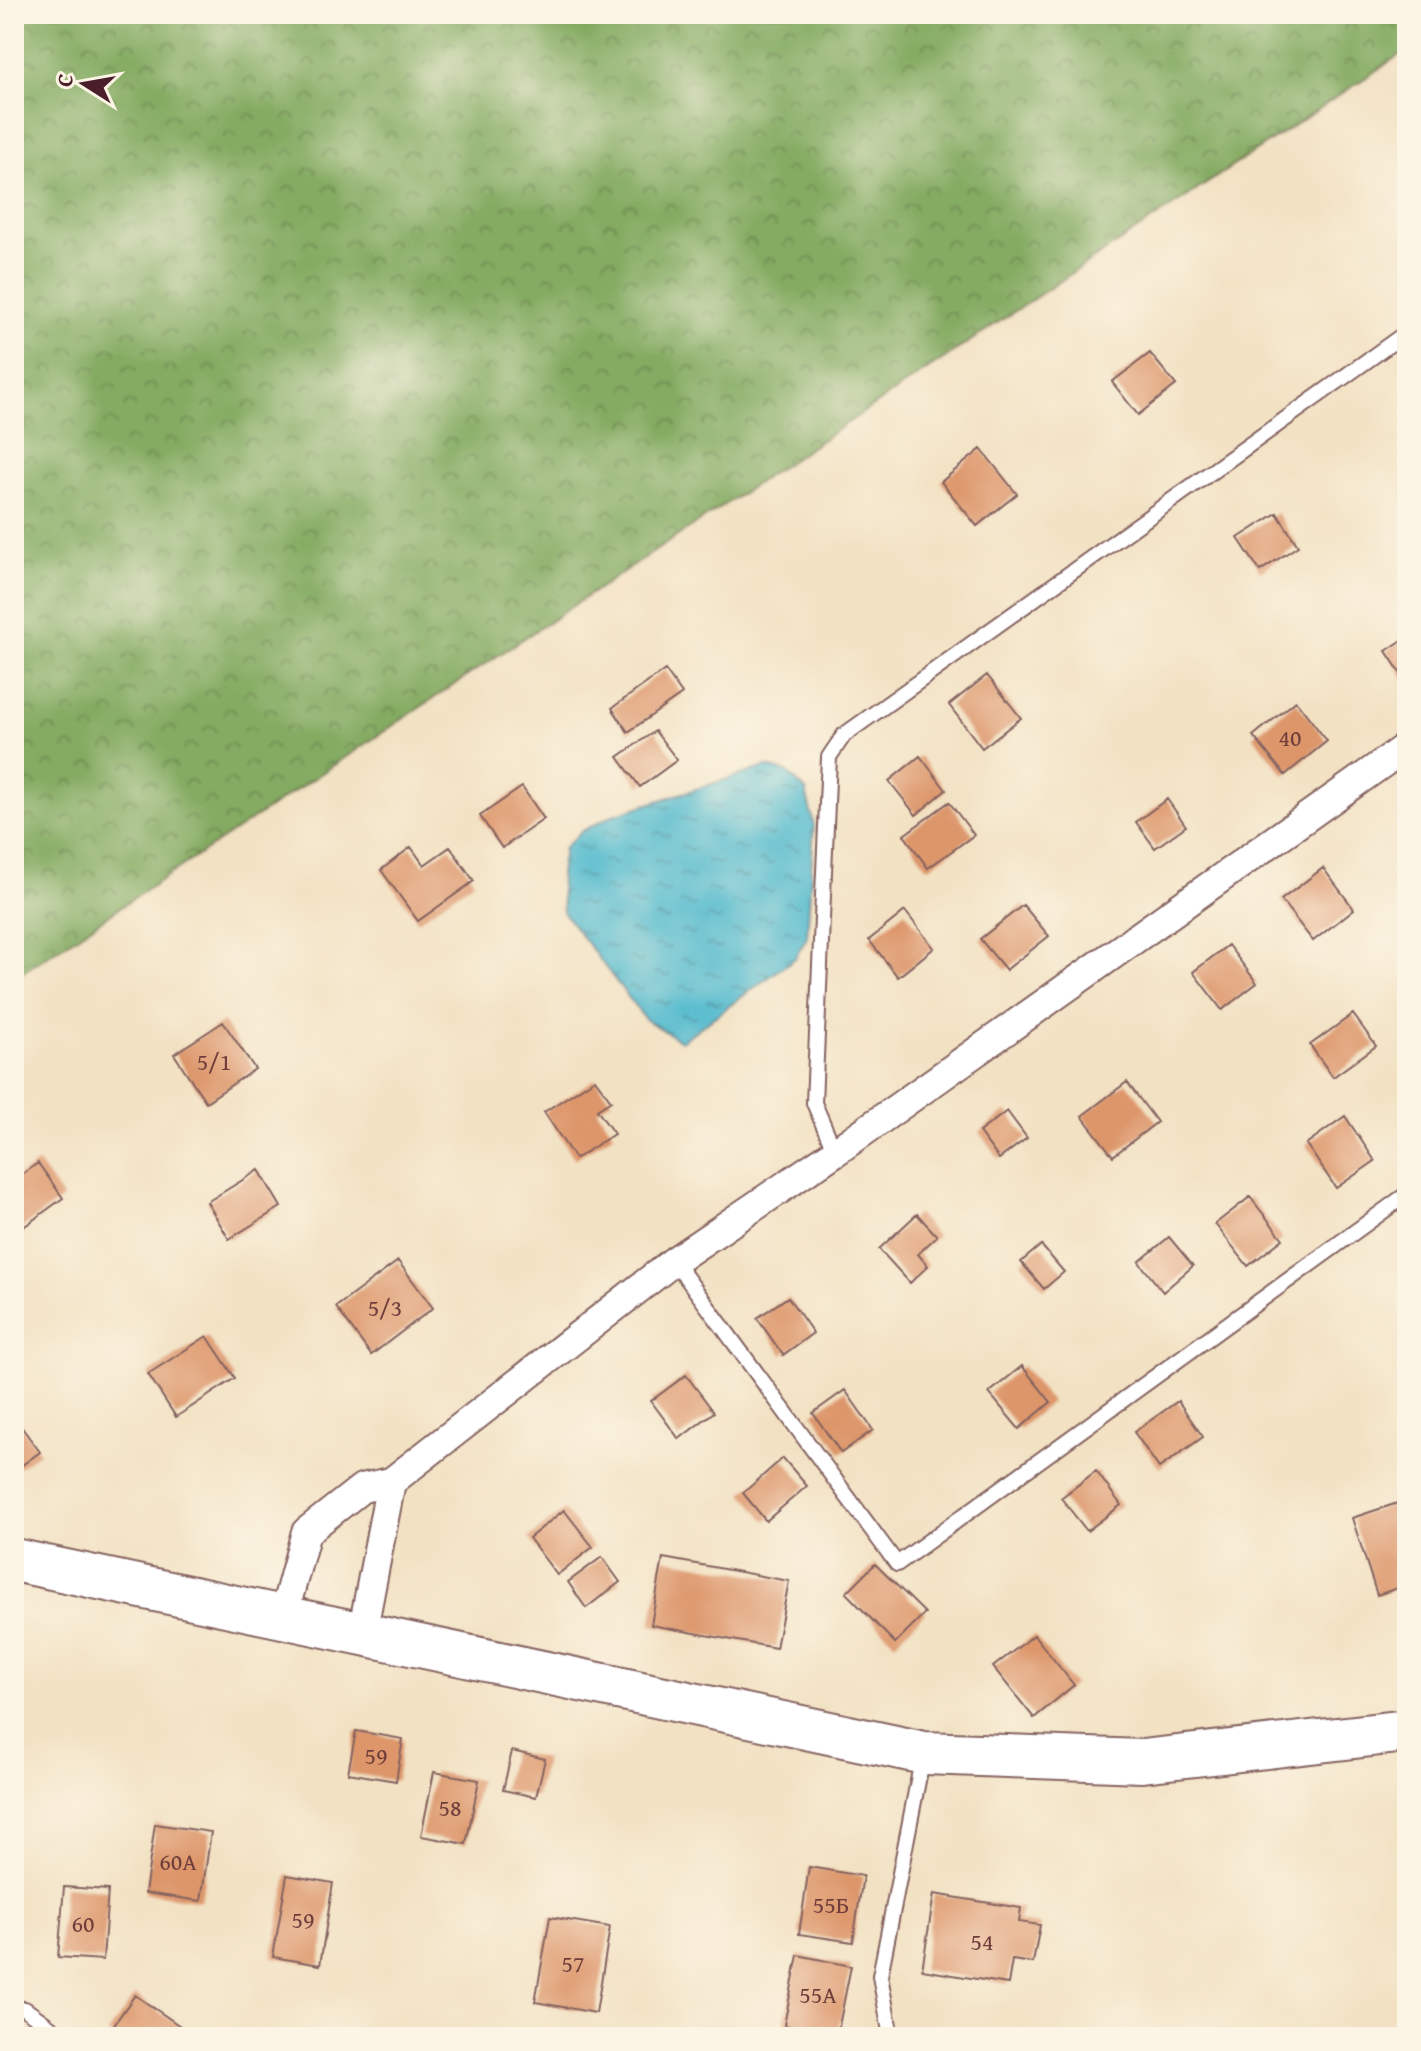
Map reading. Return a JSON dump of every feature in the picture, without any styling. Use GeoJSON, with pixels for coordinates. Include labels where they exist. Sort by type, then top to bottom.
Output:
{"type":"FeatureCollection","features":[{"type":"Feature","properties":{"kind":"street"},"geometry":{"type":"LineString","coordinates":[[283,1617],[306,1532],[362,1488],[391,1482],[674,1261],[835,1152],[1407,746]]}},
{"type":"Feature","properties":{"kind":"street"},"geometry":{"type":"LineString","coordinates":[[362,1634],[391,1482]]}},
{"type":"Feature","properties":{"kind":"street"},"geometry":{"type":"LineString","coordinates":[[14,1560],[924,1753],[1142,1761],[1407,1731]]}},
{"type":"Feature","properties":{"kind":"lane"},"geometry":{"type":"LineString","coordinates":[[835,1152],[814,1103],[829,757],[844,735],[1407,332]]}},
{"type":"Feature","properties":{"kind":"lane"},"geometry":{"type":"LineString","coordinates":[[674,1261],[897,1564],[1407,1194]]}},
{"type":"Feature","properties":{"kind":"lane"},"geometry":{"type":"LineString","coordinates":[[891,2037],[880,1976],[924,1753]]}},
{"type":"Feature","properties":{"kind":"lane"},"geometry":{"type":"LineString","coordinates":[[25,2009],[64,2037]]}},
{"type":"Feature","properties":{"kind":"green space"},"geometry":{"type":"Polygon","coordinates":[[[14,14],[1407,14],[1407,50],[14,978],[14,14]]]}},
{"type":"Feature","properties":{"kind":"water"},"geometry":{"type":"Polygon","coordinates":[[[766,767],[787,772],[806,791],[814,826],[807,937],[795,958],[681,1041],[645,1019],[563,912],[560,874],[564,848],[582,831],[613,815],[766,767]]]}},
{"type":"Feature","properties":{"kind":"building"},"geometry":{"type":"Polygon","coordinates":[[[1150,353],[1176,385],[1138,415],[1112,382],[1150,353]]]}},
{"type":"Feature","properties":{"kind":"building"},"geometry":{"type":"Polygon","coordinates":[[[981,449],[1017,494],[977,526],[941,482],[981,449]]]}},
{"type":"Feature","properties":{"kind":"building"},"geometry":{"type":"Polygon","coordinates":[[[1277,513],[1298,546],[1260,571],[1238,538],[1277,513]]]}},
{"type":"Feature","properties":{"kind":"building"},"geometry":{"type":"Polygon","coordinates":[[[1407,637],[1407,683],[1386,651],[1407,637]]]}},
{"type":"Feature","properties":{"kind":"building"},"geometry":{"type":"Polygon","coordinates":[[[665,670],[682,694],[628,732],[612,708],[665,670]]]}},
{"type":"Feature","properties":{"kind":"building"},"geometry":{"type":"Polygon","coordinates":[[[987,675],[1021,718],[982,748],[949,705],[987,675]]]}},
{"type":"Feature","properties":{"kind":"building"},"geometry":{"type":"Polygon","coordinates":[[[1296,701],[1327,741],[1285,775],[1253,736],[1296,701]]]}},
{"type":"Feature","properties":{"kind":"building"},"geometry":{"type":"Polygon","coordinates":[[[655,731],[677,760],[640,787],[618,757],[655,731]]]}},
{"type":"Feature","properties":{"kind":"building"},"geometry":{"type":"Polygon","coordinates":[[[920,756],[946,790],[916,815],[889,781],[920,756]]]}},
{"type":"Feature","properties":{"kind":"building"},"geometry":{"type":"Polygon","coordinates":[[[522,787],[544,819],[502,848],[480,816],[522,787]]]}},
{"type":"Feature","properties":{"kind":"building"},"geometry":{"type":"Polygon","coordinates":[[[1167,799],[1186,826],[1155,848],[1136,822],[1167,799]]]}},
{"type":"Feature","properties":{"kind":"building"},"geometry":{"type":"Polygon","coordinates":[[[949,802],[974,835],[928,868],[904,835],[949,802]]]}},
{"type":"Feature","properties":{"kind":"building"},"geometry":{"type":"Polygon","coordinates":[[[411,847],[424,865],[450,847],[474,881],[418,921],[381,870],[411,847]]]}},
{"type":"Feature","properties":{"kind":"building"},"geometry":{"type":"Polygon","coordinates":[[[1323,868],[1354,909],[1313,941],[1281,900],[1323,868]]]}},
{"type":"Feature","properties":{"kind":"building"},"geometry":{"type":"Polygon","coordinates":[[[1023,905],[1049,936],[1006,970],[980,939],[1023,905]]]}},
{"type":"Feature","properties":{"kind":"building"},"geometry":{"type":"Polygon","coordinates":[[[905,911],[934,948],[898,977],[869,940],[905,911]]]}},
{"type":"Feature","properties":{"kind":"building"},"geometry":{"type":"Polygon","coordinates":[[[1228,945],[1257,983],[1222,1010],[1193,972],[1228,945]]]}},
{"type":"Feature","properties":{"kind":"building"},"geometry":{"type":"Polygon","coordinates":[[[1353,1014],[1376,1046],[1333,1077],[1310,1045],[1353,1014]]]}},
{"type":"Feature","properties":{"kind":"building"},"geometry":{"type":"Polygon","coordinates":[[[223,1022],[255,1069],[206,1102],[174,1054],[223,1022]]]}},
{"type":"Feature","properties":{"kind":"building"},"geometry":{"type":"Polygon","coordinates":[[[595,1079],[611,1101],[597,1110],[614,1134],[575,1159],[544,1112],[595,1079]]]}},
{"type":"Feature","properties":{"kind":"building"},"geometry":{"type":"Polygon","coordinates":[[[1127,1082],[1157,1122],[1113,1156],[1082,1116],[1127,1082]]]}},
{"type":"Feature","properties":{"kind":"building"},"geometry":{"type":"Polygon","coordinates":[[[1007,1111],[1027,1138],[999,1159],[979,1132],[1007,1111]]]}},
{"type":"Feature","properties":{"kind":"building"},"geometry":{"type":"Polygon","coordinates":[[[1345,1116],[1375,1161],[1336,1188],[1306,1144],[1345,1116]]]}},
{"type":"Feature","properties":{"kind":"building"},"geometry":{"type":"Polygon","coordinates":[[[38,1163],[63,1198],[14,1234],[14,1180],[38,1163]]]}},
{"type":"Feature","properties":{"kind":"building"},"geometry":{"type":"Polygon","coordinates":[[[259,1170],[281,1207],[229,1239],[207,1202],[259,1170]]]}},
{"type":"Feature","properties":{"kind":"building"},"geometry":{"type":"Polygon","coordinates":[[[1250,1197],[1283,1239],[1248,1266],[1215,1224],[1250,1197]]]}},
{"type":"Feature","properties":{"kind":"building"},"geometry":{"type":"Polygon","coordinates":[[[917,1214],[937,1236],[918,1254],[928,1266],[910,1283],[879,1249],[917,1214]]]}},
{"type":"Feature","properties":{"kind":"building"},"geometry":{"type":"Polygon","coordinates":[[[1169,1237],[1193,1266],[1163,1292],[1139,1262],[1169,1237]]]}},
{"type":"Feature","properties":{"kind":"building"},"geometry":{"type":"Polygon","coordinates":[[[1041,1245],[1064,1272],[1044,1289],[1021,1262],[1041,1245]]]}},
{"type":"Feature","properties":{"kind":"building"},"geometry":{"type":"Polygon","coordinates":[[[398,1261],[433,1308],[371,1355],[336,1307],[398,1261]]]}},
{"type":"Feature","properties":{"kind":"building"},"geometry":{"type":"Polygon","coordinates":[[[788,1297],[813,1333],[783,1355],[757,1318],[788,1297]]]}},
{"type":"Feature","properties":{"kind":"building"},"geometry":{"type":"Polygon","coordinates":[[[207,1336],[235,1378],[176,1417],[148,1374],[207,1336]]]}},
{"type":"Feature","properties":{"kind":"building"},"geometry":{"type":"Polygon","coordinates":[[[1022,1366],[1051,1402],[1019,1429],[989,1393],[1022,1366]]]}},
{"type":"Feature","properties":{"kind":"building"},"geometry":{"type":"Polygon","coordinates":[[[686,1375],[714,1412],[679,1439],[651,1401],[686,1375]]]}},
{"type":"Feature","properties":{"kind":"building"},"geometry":{"type":"Polygon","coordinates":[[[845,1390],[873,1430],[841,1453],[813,1413],[845,1390]]]}},
{"type":"Feature","properties":{"kind":"building"},"geometry":{"type":"Polygon","coordinates":[[[1178,1401],[1203,1437],[1159,1468],[1134,1432],[1178,1401]]]}},
{"type":"Feature","properties":{"kind":"building"},"geometry":{"type":"Polygon","coordinates":[[[14,1417],[40,1452],[14,1471],[14,1417]]]}},
{"type":"Feature","properties":{"kind":"building"},"geometry":{"type":"Polygon","coordinates":[[[783,1458],[807,1486],[766,1521],[743,1493],[783,1458]]]}},
{"type":"Feature","properties":{"kind":"building"},"geometry":{"type":"Polygon","coordinates":[[[1096,1471],[1121,1505],[1087,1531],[1061,1498],[1096,1471]]]}},
{"type":"Feature","properties":{"kind":"building"},"geometry":{"type":"Polygon","coordinates":[[[1407,1500],[1407,1585],[1377,1595],[1352,1518],[1407,1500]]]}},
{"type":"Feature","properties":{"kind":"building"},"geometry":{"type":"Polygon","coordinates":[[[564,1510],[593,1547],[557,1575],[529,1538],[564,1510]]]}},
{"type":"Feature","properties":{"kind":"building"},"geometry":{"type":"Polygon","coordinates":[[[602,1557],[620,1582],[586,1608],[568,1582],[602,1557]]]}},
{"type":"Feature","properties":{"kind":"building"},"geometry":{"type":"Polygon","coordinates":[[[663,1558],[789,1581],[776,1648],[651,1625],[663,1558]]]}},
{"type":"Feature","properties":{"kind":"building"},"geometry":{"type":"Polygon","coordinates":[[[875,1564],[925,1613],[895,1643],[846,1593],[875,1564]]]}},
{"type":"Feature","properties":{"kind":"building"},"geometry":{"type":"Polygon","coordinates":[[[1034,1635],[1074,1685],[1034,1718],[993,1667],[1034,1635]]]}},
{"type":"Feature","properties":{"kind":"building"},"geometry":{"type":"Polygon","coordinates":[[[356,1731],[403,1739],[396,1781],[348,1773],[356,1731]]]}},
{"type":"Feature","properties":{"kind":"building"},"geometry":{"type":"Polygon","coordinates":[[[512,1751],[545,1759],[536,1797],[503,1790],[512,1751]]]}},
{"type":"Feature","properties":{"kind":"building"},"geometry":{"type":"Polygon","coordinates":[[[434,1772],[479,1780],[466,1844],[421,1836],[434,1772]]]}},
{"type":"Feature","properties":{"kind":"building"},"geometry":{"type":"Polygon","coordinates":[[[155,1824],[211,1832],[201,1901],[145,1893],[155,1824]]]}},
{"type":"Feature","properties":{"kind":"building"},"geometry":{"type":"Polygon","coordinates":[[[809,1867],[863,1876],[853,1942],[799,1934],[809,1867]]]}},
{"type":"Feature","properties":{"kind":"building"},"geometry":{"type":"Polygon","coordinates":[[[287,1875],[333,1883],[320,1965],[273,1957],[287,1875]]]}},
{"type":"Feature","properties":{"kind":"building"},"geometry":{"type":"Polygon","coordinates":[[[64,1887],[108,1890],[103,1960],[58,1957],[64,1887]]]}},
{"type":"Feature","properties":{"kind":"building"},"geometry":{"type":"Polygon","coordinates":[[[934,1894],[1021,1908],[1019,1922],[1040,1925],[1033,1963],[1012,1960],[1008,1984],[922,1970],[934,1894]]]}},
{"type":"Feature","properties":{"kind":"building"},"geometry":{"type":"Polygon","coordinates":[[[550,1917],[610,1927],[596,2013],[535,2002],[550,1917]]]}},
{"type":"Feature","properties":{"kind":"building"},"geometry":{"type":"Polygon","coordinates":[[[798,1955],[851,1966],[837,2036],[784,2025],[798,1955]]]}},
{"type":"Feature","properties":{"kind":"building"},"geometry":{"type":"Polygon","coordinates":[[[135,1995],[180,2026],[172,2037],[114,2037],[108,2033],[135,1995]]]}}]}
